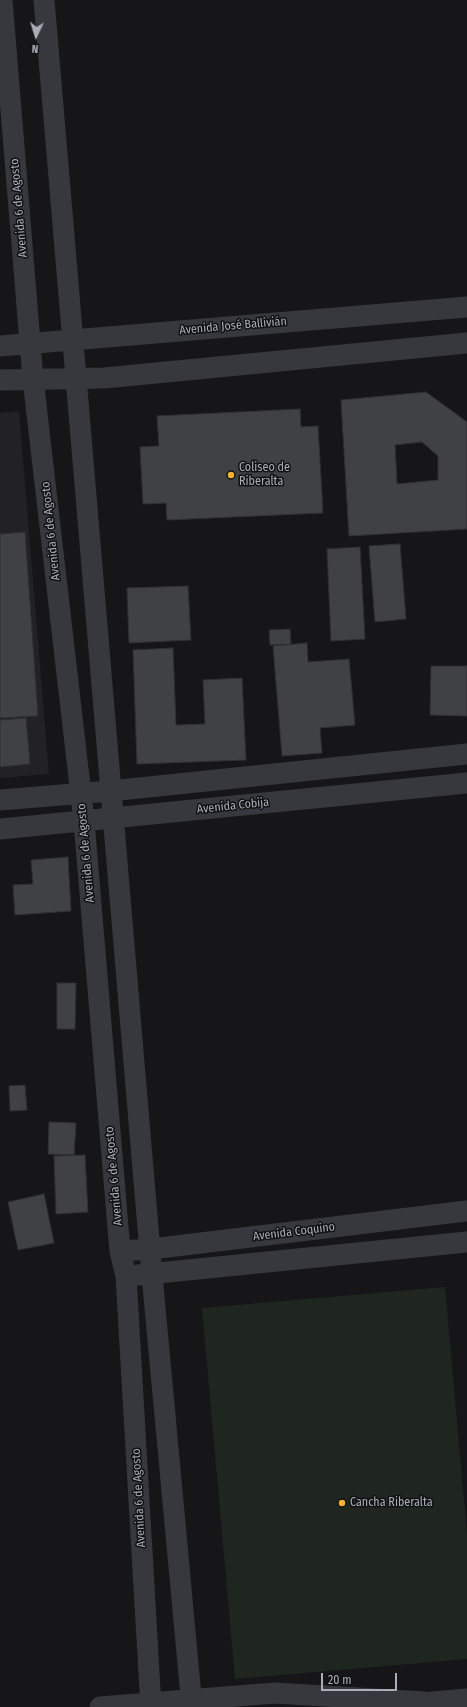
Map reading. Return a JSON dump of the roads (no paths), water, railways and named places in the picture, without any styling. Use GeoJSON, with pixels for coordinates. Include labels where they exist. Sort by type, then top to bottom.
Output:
{"type":"FeatureCollection","features":[{"type":"Feature","properties":{"kind":"street","name":"Avenida 6 de Agosto"},"geometry":{"type":"LineString","coordinates":[[2,0],[33,378],[84,821],[120,1251],[126,1276],[151,1704]]}},
{"type":"Feature","properties":{"kind":"street"},"geometry":{"type":"LineString","coordinates":[[44,0],[112,817],[151,1249],[152,1275],[192,1704]]}},
{"type":"Feature","properties":{"kind":"street","name":"Avenida José Ballivián"},"geometry":{"type":"LineString","coordinates":[[0,346],[467,306]]}},
{"type":"Feature","properties":{"kind":"street"},"geometry":{"type":"LineString","coordinates":[[0,380],[33,378],[104,378],[467,343]]}},
{"type":"Feature","properties":{"kind":"street"},"geometry":{"type":"LineString","coordinates":[[0,800],[80,792],[110,791],[467,754]]}},
{"type":"Feature","properties":{"kind":"street","name":"Avenida Cobija"},"geometry":{"type":"LineString","coordinates":[[0,830],[112,817],[467,783]]}},
{"type":"Feature","properties":{"kind":"street","name":"Avenida Coquino"},"geometry":{"type":"LineString","coordinates":[[120,1251],[151,1249],[467,1211]]}},
{"type":"Feature","properties":{"kind":"street"},"geometry":{"type":"LineString","coordinates":[[126,1276],[152,1275],[467,1242]]}},
{"type":"Feature","properties":{"kind":"street"},"geometry":{"type":"LineString","coordinates":[[100,1707],[151,1704],[192,1704],[275,1693],[424,1702]]}},
{"type":"Feature","properties":{"kind":"street"},"geometry":{"type":"LineString","coordinates":[[396,1707],[424,1702],[467,1699]]}},
{"type":"Feature","properties":{"kind":"place","name":"Coliseo de Riberalta"},"geometry":{"type":"Point","coordinates":[231,475]}},
{"type":"Feature","properties":{"kind":"place","name":"Cancha Riberalta"},"geometry":{"type":"Point","coordinates":[342,1503]}}]}
